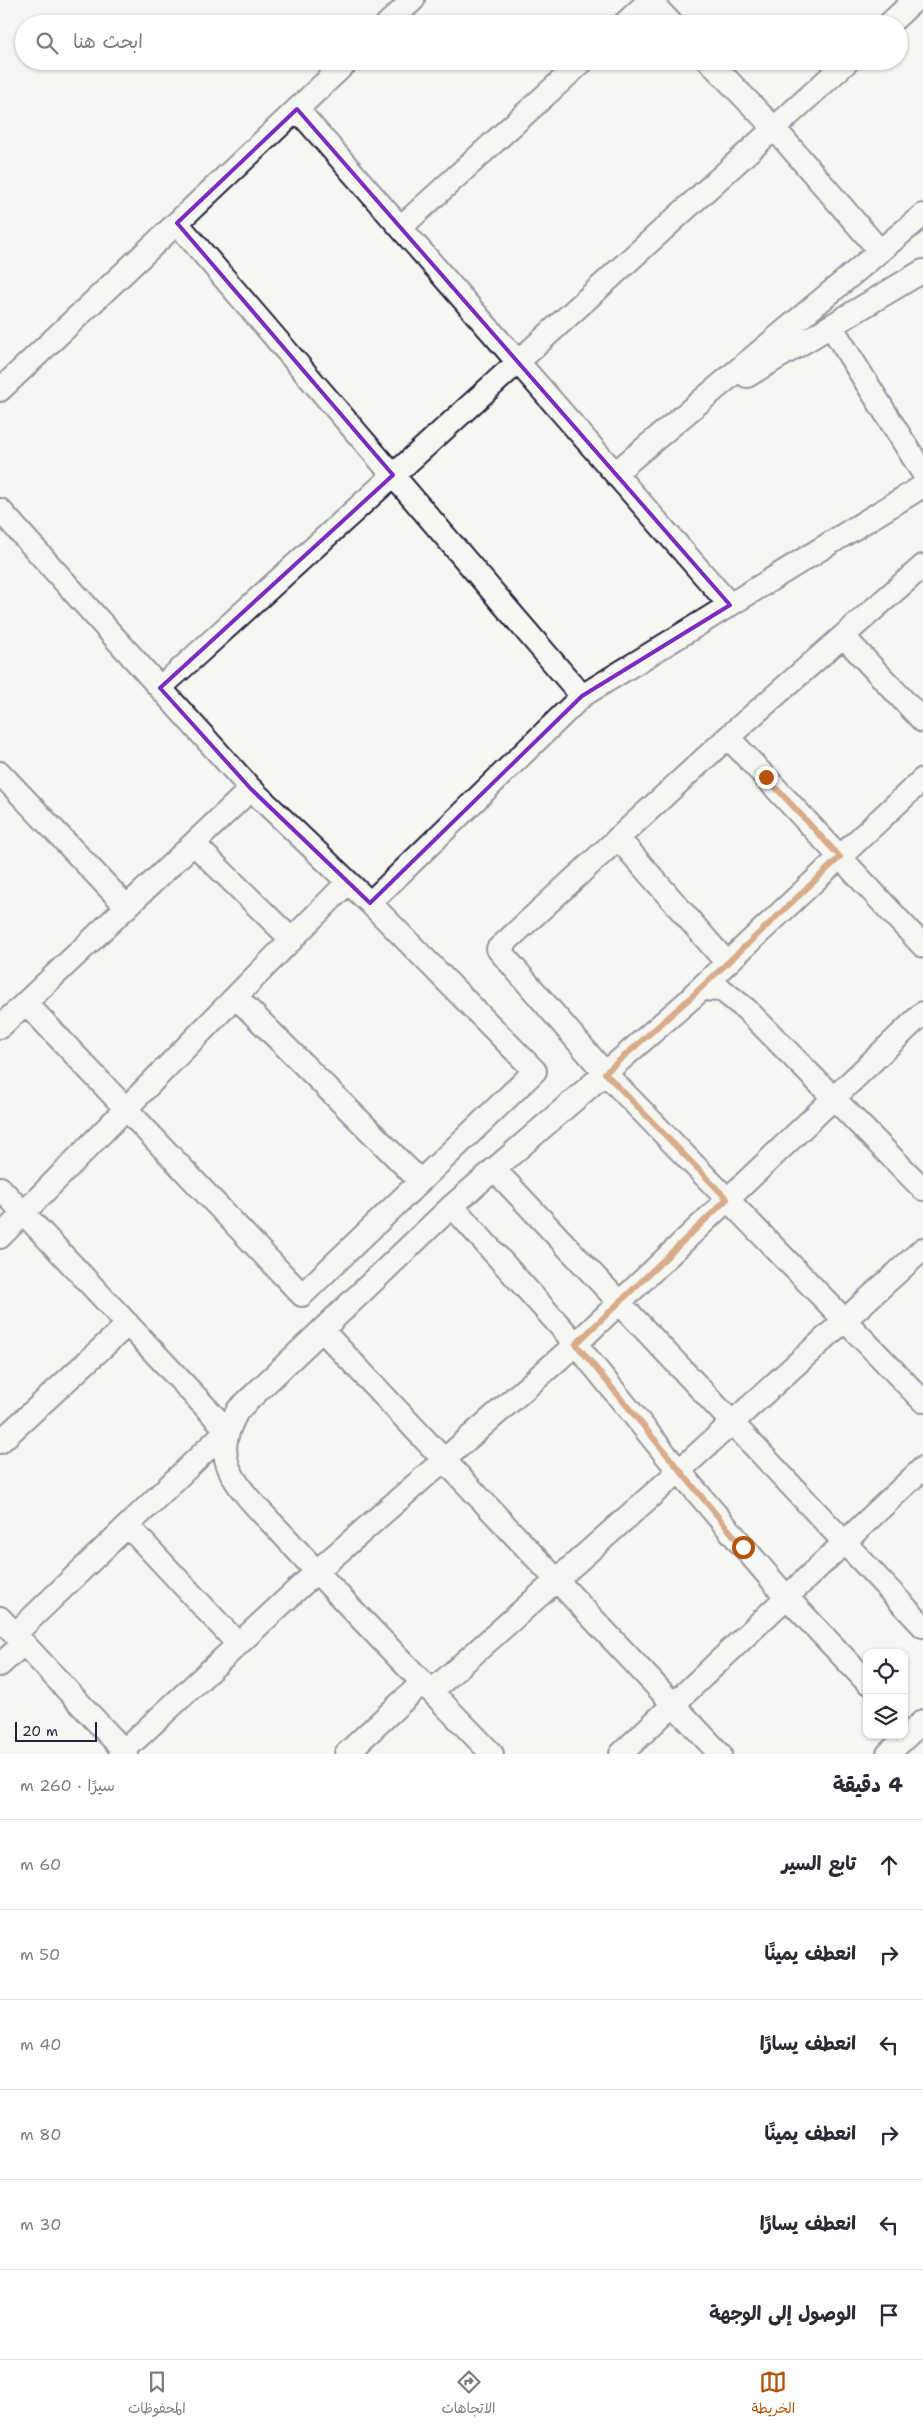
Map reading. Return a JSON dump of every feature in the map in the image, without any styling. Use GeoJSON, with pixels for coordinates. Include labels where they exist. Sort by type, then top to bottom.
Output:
{"type":"FeatureCollection","features":[{"type":"Feature","properties":{"kind":"street"},"geometry":{"type":"LineString","coordinates":[[397,15],[413,0]]}},
{"type":"Feature","properties":{"kind":"street"},"geometry":{"type":"LineString","coordinates":[[634,15],[650,0],[664,15]]}},
{"type":"Feature","properties":{"kind":"street"},"geometry":{"type":"LineString","coordinates":[[899,15],[915,0]]}},
{"type":"Feature","properties":{"kind":"street"},"geometry":{"type":"LineString","coordinates":[[0,390],[338,70]]}},
{"type":"Feature","properties":{"kind":"street"},"geometry":{"type":"LineString","coordinates":[[400,227],[573,70]]}},
{"type":"Feature","properties":{"kind":"street"},"geometry":{"type":"LineString","coordinates":[[718,70],[774,128],[880,252]]}},
{"type":"Feature","properties":{"kind":"street"},"geometry":{"type":"LineString","coordinates":[[160,688],[838,70]]}},
{"type":"Feature","properties":{"kind":"street"},"geometry":{"type":"LineString","coordinates":[[297,109],[730,605]]}},
{"type":"Feature","properties":{"kind":"street"},"geometry":{"type":"LineString","coordinates":[[615,473],[923,216]]}},
{"type":"Feature","properties":{"kind":"street"},"geometry":{"type":"LineString","coordinates":[[177,223],[582,696]]}},
{"type":"Feature","properties":{"kind":"street"},"geometry":{"type":"LineString","coordinates":[[686,413],[923,271]]}},
{"type":"Feature","properties":{"kind":"street"},"geometry":{"type":"LineString","coordinates":[[831,326],[923,473]]}},
{"type":"Feature","properties":{"kind":"street"},"geometry":{"type":"LineString","coordinates":[[370,903],[582,696],[923,486]]}},
{"type":"Feature","properties":{"kind":"street"},"geometry":{"type":"LineString","coordinates":[[0,510],[251,790],[370,903],[535,1071],[302,1295],[26,1003]]}},
{"type":"Feature","properties":{"kind":"street"},"geometry":{"type":"LineString","coordinates":[[923,566],[728,737],[498,949],[605,1073],[923,1401]]}},
{"type":"Feature","properties":{"kind":"street"},"geometry":{"type":"LineString","coordinates":[[842,636],[923,721]]}},
{"type":"Feature","properties":{"kind":"street"},"geometry":{"type":"LineString","coordinates":[[728,737],[923,946]]}},
{"type":"Feature","properties":{"kind":"street"},"geometry":{"type":"LineString","coordinates":[[0,773],[127,907]]}},
{"type":"Feature","properties":{"kind":"street"},"geometry":{"type":"LineString","coordinates":[[0,1665],[13,1632],[128,1526],[227,1430],[238,1410],[452,1206],[689,999],[923,779]]}},
{"type":"Feature","properties":{"kind":"street"},"geometry":{"type":"LineString","coordinates":[[0,1027],[251,790]]}},
{"type":"Feature","properties":{"kind":"street"},"geometry":{"type":"LineString","coordinates":[[618,838],[727,963]]}},
{"type":"Feature","properties":{"kind":"street"},"geometry":{"type":"LineString","coordinates":[[194,844],[292,940]]}},
{"type":"Feature","properties":{"kind":"street"},"geometry":{"type":"LineString","coordinates":[[0,1238],[348,882]]}},
{"type":"Feature","properties":{"kind":"street"},"geometry":{"type":"LineString","coordinates":[[689,999],[702,989],[722,990],[747,1010],[923,1188]]}},
{"type":"Feature","properties":{"kind":"street"},"geometry":{"type":"LineString","coordinates":[[236,997],[420,1181]]}},
{"type":"Feature","properties":{"kind":"street"},"geometry":{"type":"LineString","coordinates":[[13,1632],[124,1753],[316,1572],[576,1344],[923,1013]]}},
{"type":"Feature","properties":{"kind":"street"},"geometry":{"type":"LineString","coordinates":[[494,1169],[923,1626]]}},
{"type":"Feature","properties":{"kind":"street"},"geometry":{"type":"LineString","coordinates":[[0,1188],[227,1430],[225,1456],[229,1469],[242,1488],[316,1572],[492,1754]]}},
{"type":"Feature","properties":{"kind":"street"},"geometry":{"type":"LineString","coordinates":[[452,1206],[576,1344],[679,1471],[788,1598],[863,1678]]}},
{"type":"Feature","properties":{"kind":"street"},"geometry":{"type":"LineString","coordinates":[[346,1754],[556,1580],[923,1249]]}},
{"type":"Feature","properties":{"kind":"street"},"geometry":{"type":"LineString","coordinates":[[0,1442],[128,1324]]}},
{"type":"Feature","properties":{"kind":"street"},"geometry":{"type":"LineString","coordinates":[[322,1330],[720,1754]]}},
{"type":"Feature","properties":{"kind":"street"},"geometry":{"type":"LineString","coordinates":[[621,1754],[788,1598],[923,1468]]}},
{"type":"Feature","properties":{"kind":"street"},"geometry":{"type":"LineString","coordinates":[[128,1526],[238,1644]]}},
{"type":"Feature","properties":{"kind":"street"},"geometry":{"type":"LineString","coordinates":[[888,1754],[913,1724]]}},
{"type":"Feature","properties":{"kind":"highlighted area"},"geometry":{"type":"Polygon","coordinates":[[[297,109],[730,605],[582,696],[370,903],[251,789],[160,688],[393,475],[177,223],[297,109]]]}},
{"type":"Feature","properties":{"kind":"route"},"geometry":{"type":"LineString","coordinates":[[743,1547],[576,1344],[727,1199],[605,1073],[689,999],[840,857],[766,777]]}}]}
